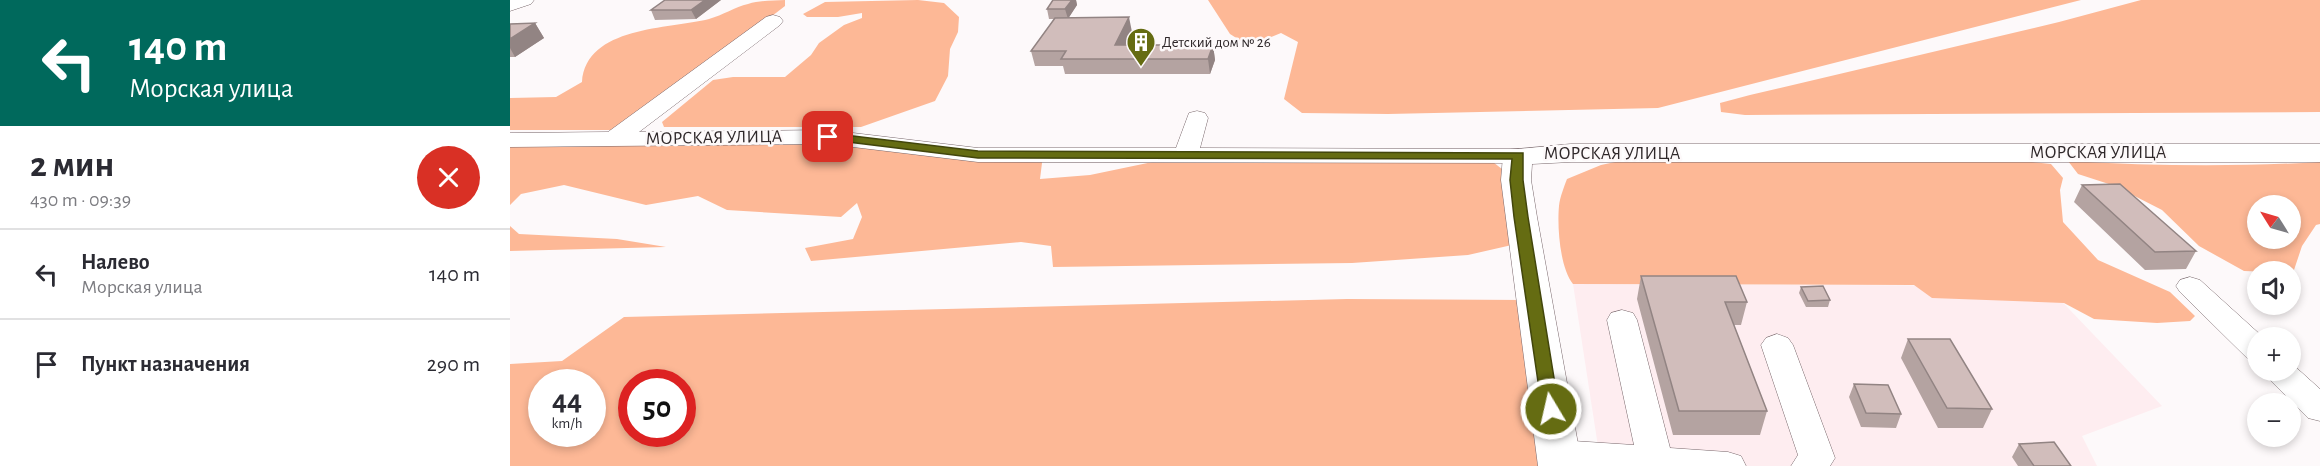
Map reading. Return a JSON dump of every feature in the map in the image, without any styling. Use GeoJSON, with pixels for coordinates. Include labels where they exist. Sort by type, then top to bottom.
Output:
{"type":"FeatureCollection","features":[{"type":"Feature","properties":{"kind":"main road","name":"МОРСКАЯ УЛИЦА"},"geometry":{"type":"LineString","coordinates":[[1518,156],[1570,153],[2320,153]]}},
{"type":"Feature","properties":{"kind":"main road"},"geometry":{"type":"LineString","coordinates":[[1518,156],[1516,180],[1559,460]]}},
{"type":"Feature","properties":{"kind":"street"},"geometry":{"type":"LineString","coordinates":[[510,5],[525,0]]}},
{"type":"Feature","properties":{"kind":"street"},"geometry":{"type":"LineString","coordinates":[[614,139],[773,21]]}},
{"type":"Feature","properties":{"kind":"street"},"geometry":{"type":"LineString","coordinates":[[1186,155],[1197,118]]}},
{"type":"Feature","properties":{"kind":"street","name":"МОРСКАЯ УЛИЦА"},"geometry":{"type":"LineString","coordinates":[[510,140],[828,137],[978,155],[1518,156]]}},
{"type":"Feature","properties":{"kind":"street"},"geometry":{"type":"LineString","coordinates":[[2190,286],[2247,340]]}},
{"type":"Feature","properties":{"kind":"street"},"geometry":{"type":"LineString","coordinates":[[1622,320],[1655,460]]}},
{"type":"Feature","properties":{"kind":"street"},"geometry":{"type":"LineString","coordinates":[[1777,345],[1817,458],[1809,466]]}},
{"type":"Feature","properties":{"kind":"street"},"geometry":{"type":"LineString","coordinates":[[2290,381],[2320,410]]}},
{"type":"Feature","properties":{"kind":"street"},"geometry":{"type":"LineString","coordinates":[[1559,460],[1655,460],[1728,466]]}},
{"type":"Feature","properties":{"kind":"shaded area"},"geometry":{"type":"Polygon","coordinates":[[[785,0],[785,6],[719,57],[613,130],[510,130],[510,98],[556,97],[582,82],[587,64],[598,50],[613,40],[632,33],[709,19],[753,3],[785,0]]]}},
{"type":"Feature","properties":{"kind":"shaded area"},"geometry":{"type":"Polygon","coordinates":[[[918,0],[944,3],[959,17],[958,32],[950,49],[948,76],[935,101],[861,127],[664,127],[662,122],[713,80],[733,77],[785,77],[811,55],[819,43],[844,25],[862,18],[862,13],[838,17],[807,17],[803,14],[825,2],[918,0]]]}},
{"type":"Feature","properties":{"kind":"shaded area"},"geometry":{"type":"Polygon","coordinates":[[[1208,0],[2081,0],[1658,108],[1388,114],[1302,113],[1284,99],[1298,42],[1281,33],[1249,46],[1230,34],[1208,0]]]}},
{"type":"Feature","properties":{"kind":"shaded area"},"geometry":{"type":"Polygon","coordinates":[[[2141,0],[2320,0],[2320,112],[1745,115],[1721,112],[1720,103],[1750,95],[2059,22],[2141,0]]]}},
{"type":"Feature","properties":{"kind":"shaded area"},"geometry":{"type":"Polygon","coordinates":[[[828,137],[1043,155],[1040,179],[1090,175],[1186,155],[1484,155],[1516,180],[1525,242],[1468,255],[1352,263],[1053,267],[1051,246],[1021,242],[811,261],[805,248],[853,239],[862,217],[857,203],[841,217],[727,210],[698,196],[646,205],[564,185],[521,194],[510,205],[510,140],[828,137]]]}},
{"type":"Feature","properties":{"kind":"shaded area"},"geometry":{"type":"Polygon","coordinates":[[[1634,158],[2004,159],[2051,164],[2063,178],[2060,190],[2063,222],[2098,260],[2170,292],[2195,316],[2190,321],[2157,323],[2094,319],[2064,303],[1932,298],[1914,285],[1573,284],[1562,258],[1559,236],[1559,206],[1567,179],[1601,165],[1634,158]]]}},
{"type":"Feature","properties":{"kind":"shaded area"},"geometry":{"type":"Polygon","coordinates":[[[2068,161],[2194,165],[2320,162],[2320,224],[2316,225],[2302,246],[2301,249],[2297,261],[2247,261],[2247,271],[2244,271],[2199,246],[2162,210],[2115,186],[2078,174],[2068,161]]]}},
{"type":"Feature","properties":{"kind":"shaded area"},"geometry":{"type":"Polygon","coordinates":[[[510,226],[519,234],[617,239],[666,247],[510,251],[510,226]]]}},
{"type":"Feature","properties":{"kind":"shaded area"},"geometry":{"type":"Polygon","coordinates":[[[1573,284],[2047,286],[2162,406],[2082,436],[2097,466],[1601,466],[1573,284]]]}},
{"type":"Feature","properties":{"kind":"shaded area"},"geometry":{"type":"Polygon","coordinates":[[[1347,299],[1534,300],[1560,466],[510,466],[510,364],[562,361],[624,317],[1347,299]]]}},
{"type":"Feature","properties":{"kind":"building"},"geometry":{"type":"Polygon","coordinates":[[[665,0],[705,0],[691,10],[651,10],[665,0]]]}},
{"type":"Feature","properties":{"kind":"building"},"geometry":{"type":"Polygon","coordinates":[[[1053,0],[1072,0],[1065,9],[1047,9],[1053,0]]]}},
{"type":"Feature","properties":{"kind":"building"},"geometry":{"type":"Polygon","coordinates":[[[1129,17],[1115,45],[1213,45],[1208,59],[1061,59],[1066,51],[1031,51],[1055,18],[1129,17]]]}},
{"type":"Feature","properties":{"kind":"building"},"geometry":{"type":"Polygon","coordinates":[[[535,23],[510,39],[510,24],[535,23]]]}},
{"type":"Feature","properties":{"kind":"building"},"geometry":{"type":"Polygon","coordinates":[[[2120,184],[2196,251],[2155,252],[2082,185],[2120,184]]]}},
{"type":"Feature","properties":{"kind":"building"},"geometry":{"type":"Polygon","coordinates":[[[1641,276],[1736,276],[1747,302],[1725,302],[1767,411],[1679,411],[1641,276]]]}},
{"type":"Feature","properties":{"kind":"building"},"geometry":{"type":"Polygon","coordinates":[[[1823,286],[1830,300],[1808,301],[1801,287],[1823,286]]]}},
{"type":"Feature","properties":{"kind":"building"},"geometry":{"type":"Polygon","coordinates":[[[1908,339],[1950,339],[1992,409],[1947,408],[1908,339]]]}},
{"type":"Feature","properties":{"kind":"building"},"geometry":{"type":"Polygon","coordinates":[[[1854,384],[1888,385],[1901,414],[1866,413],[1854,384]]]}},
{"type":"Feature","properties":{"kind":"building"},"geometry":{"type":"Polygon","coordinates":[[[2054,442],[2071,466],[2034,466],[2019,444],[2054,442]]]}},
{"type":"Feature","properties":{"kind":"place","name":"Детский дом № 26"},"geometry":{"type":"Point","coordinates":[1141,68]}},
{"type":"Feature","properties":{"kind":"route"},"geometry":{"type":"LineString","coordinates":[[828,137],[978,155],[1518,156],[1516,180],[1551,409]]}}]}
